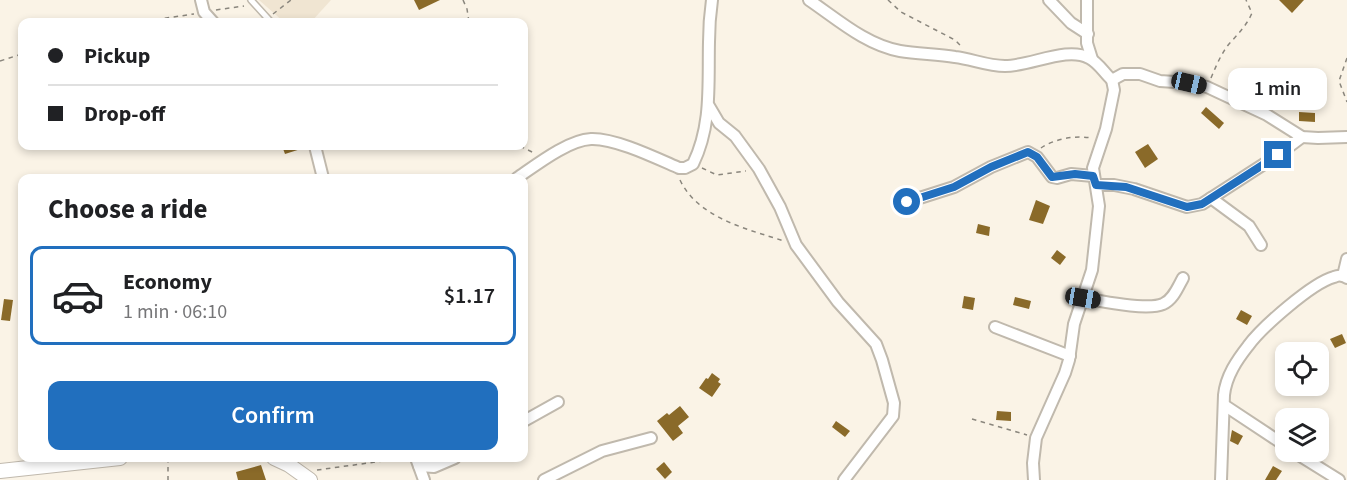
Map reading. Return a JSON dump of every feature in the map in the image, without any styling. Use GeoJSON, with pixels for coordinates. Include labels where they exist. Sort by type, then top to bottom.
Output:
{"type":"FeatureCollection","features":[{"type":"Feature","properties":{"kind":"street"},"geometry":{"type":"LineString","coordinates":[[201,0],[204,12],[209,18]]}},
{"type":"Feature","properties":{"kind":"street"},"geometry":{"type":"LineString","coordinates":[[523,174],[546,158],[589,139],[621,144],[685,168],[693,164],[704,135],[709,106],[711,0]]}},
{"type":"Feature","properties":{"kind":"street"},"geometry":{"type":"LineString","coordinates":[[809,0],[857,33],[880,45],[899,51],[958,57],[1003,66],[1080,54],[1092,59],[1112,80],[1114,90],[1103,140],[1094,161],[1099,206],[1092,270],[1074,324],[1070,356],[1065,373],[1036,438],[1034,480]]}},
{"type":"Feature","properties":{"kind":"street"},"geometry":{"type":"LineString","coordinates":[[1049,0],[1062,15],[1088,34]]}},
{"type":"Feature","properties":{"kind":"street"},"geometry":{"type":"LineString","coordinates":[[1087,0],[1087,43],[1092,59]]}},
{"type":"Feature","properties":{"kind":"street"},"geometry":{"type":"LineString","coordinates":[[1112,80],[1123,74],[1140,74],[1160,81],[1207,87],[1267,115],[1302,137],[1347,137]]}},
{"type":"Feature","properties":{"kind":"street"},"geometry":{"type":"LineString","coordinates":[[709,106],[719,123],[735,136],[759,169],[780,207],[796,245],[838,302],[876,344],[894,403],[892,416],[844,480]]}},
{"type":"Feature","properties":{"kind":"street"},"geometry":{"type":"LineString","coordinates":[[907,202],[954,187],[1022,153],[1032,153],[1052,177],[1075,174],[1095,181],[1126,187],[1187,207],[1202,204],[1302,137]]}},
{"type":"Feature","properties":{"kind":"street"},"geometry":{"type":"LineString","coordinates":[[316,150],[322,174]]}},
{"type":"Feature","properties":{"kind":"street"},"geometry":{"type":"LineString","coordinates":[[1211,198],[1249,226],[1261,245]]}},
{"type":"Feature","properties":{"kind":"street"},"geometry":{"type":"LineString","coordinates":[[1221,480],[1225,386],[1230,374],[1258,333],[1320,283],[1331,277],[1345,277],[1347,259]]}},
{"type":"Feature","properties":{"kind":"street"},"geometry":{"type":"LineString","coordinates":[[1083,298],[1127,305],[1156,306],[1169,300],[1183,278]]}},
{"type":"Feature","properties":{"kind":"street"},"geometry":{"type":"LineString","coordinates":[[995,327],[1070,356]]}},
{"type":"Feature","properties":{"kind":"street"},"geometry":{"type":"LineString","coordinates":[[528,419],[558,402]]}},
{"type":"Feature","properties":{"kind":"street"},"geometry":{"type":"LineString","coordinates":[[1224,405],[1275,439]]}},
{"type":"Feature","properties":{"kind":"street"},"geometry":{"type":"LineString","coordinates":[[544,480],[602,451],[651,438]]}},
{"type":"Feature","properties":{"kind":"street"},"geometry":{"type":"LineString","coordinates":[[0,471],[83,462]]}},
{"type":"Feature","properties":{"kind":"street"},"geometry":{"type":"LineString","coordinates":[[281,462],[305,476]]}},
{"type":"Feature","properties":{"kind":"street"},"geometry":{"type":"LineString","coordinates":[[418,462],[434,467],[446,462]]}},
{"type":"Feature","properties":{"kind":"street"},"geometry":{"type":"LineString","coordinates":[[418,462],[424,480]]}},
{"type":"Feature","properties":{"kind":"street"},"geometry":{"type":"LineString","coordinates":[[1310,462],[1339,480]]}},
{"type":"Feature","properties":{"kind":"lane"},"geometry":{"type":"LineString","coordinates":[[251,0],[267,18]]}},
{"type":"Feature","properties":{"kind":"path"},"geometry":{"type":"LineString","coordinates":[[271,18],[291,0]]}},
{"type":"Feature","properties":{"kind":"path"},"geometry":{"type":"LineString","coordinates":[[463,0],[468,18]]}},
{"type":"Feature","properties":{"kind":"path"},"geometry":{"type":"LineString","coordinates":[[888,0],[901,12],[955,40],[964,48]]}},
{"type":"Feature","properties":{"kind":"path"},"geometry":{"type":"LineString","coordinates":[[1207,87],[1228,45],[1249,21],[1252,13],[1246,0]]}},
{"type":"Feature","properties":{"kind":"path"},"geometry":{"type":"LineString","coordinates":[[0,61],[18,55]]}},
{"type":"Feature","properties":{"kind":"path"},"geometry":{"type":"LineString","coordinates":[[1347,58],[1340,81],[1347,102]]}},
{"type":"Feature","properties":{"kind":"path"},"geometry":{"type":"LineString","coordinates":[[1032,153],[1045,145],[1069,138],[1083,136],[1103,140]]}},
{"type":"Feature","properties":{"kind":"path"},"geometry":{"type":"LineString","coordinates":[[528,150],[546,158]]}},
{"type":"Feature","properties":{"kind":"path"},"geometry":{"type":"LineString","coordinates":[[693,164],[717,175],[759,169]]}},
{"type":"Feature","properties":{"kind":"path"},"geometry":{"type":"LineString","coordinates":[[674,165],[686,192],[706,211],[746,229],[796,245]]}},
{"type":"Feature","properties":{"kind":"path"},"geometry":{"type":"LineString","coordinates":[[972,418],[1036,438]]}},
{"type":"Feature","properties":{"kind":"path"},"geometry":{"type":"LineString","coordinates":[[168,462],[168,480]]}},
{"type":"Feature","properties":{"kind":"path"},"geometry":{"type":"LineString","coordinates":[[305,476],[385,462]]}},
{"type":"Feature","properties":{"kind":"shaded area"},"geometry":{"type":"Polygon","coordinates":[[[259,0],[331,0],[315,18],[279,18],[259,0]]]}},
{"type":"Feature","properties":{"kind":"building"},"geometry":{"type":"Polygon","coordinates":[[[414,0],[440,0],[419,10],[414,0]]]}},
{"type":"Feature","properties":{"kind":"building"},"geometry":{"type":"Polygon","coordinates":[[[1279,0],[1304,0],[1292,13],[1279,0]]]}},
{"type":"Feature","properties":{"kind":"building"},"geometry":{"type":"Polygon","coordinates":[[[1206,107],[1224,123],[1219,129],[1201,113],[1206,107]]]}},
{"type":"Feature","properties":{"kind":"building"},"geometry":{"type":"Polygon","coordinates":[[[1299,112],[1315,113],[1315,122],[1299,121],[1299,112]]]}},
{"type":"Feature","properties":{"kind":"building"},"geometry":{"type":"Polygon","coordinates":[[[1148,144],[1158,159],[1145,168],[1135,152],[1148,144]]]}},
{"type":"Feature","properties":{"kind":"building"},"geometry":{"type":"Polygon","coordinates":[[[284,150],[298,150],[285,154],[284,150]]]}},
{"type":"Feature","properties":{"kind":"building"},"geometry":{"type":"Polygon","coordinates":[[[1036,200],[1050,206],[1043,224],[1029,220],[1036,200]]]}},
{"type":"Feature","properties":{"kind":"building"},"geometry":{"type":"Polygon","coordinates":[[[978,224],[990,227],[989,236],[976,233],[978,224]]]}},
{"type":"Feature","properties":{"kind":"building"},"geometry":{"type":"Polygon","coordinates":[[[1057,250],[1066,257],[1060,265],[1051,258],[1057,250]]]}},
{"type":"Feature","properties":{"kind":"building"},"geometry":{"type":"Polygon","coordinates":[[[964,296],[975,298],[973,310],[962,308],[964,296]]]}},
{"type":"Feature","properties":{"kind":"building"},"geometry":{"type":"Polygon","coordinates":[[[1015,297],[1031,301],[1029,309],[1013,305],[1015,297]]]}},
{"type":"Feature","properties":{"kind":"building"},"geometry":{"type":"Polygon","coordinates":[[[4,299],[13,300],[10,321],[1,320],[4,299]]]}},
{"type":"Feature","properties":{"kind":"building"},"geometry":{"type":"Polygon","coordinates":[[[1241,310],[1252,316],[1247,325],[1236,319],[1241,310]]]}},
{"type":"Feature","properties":{"kind":"building"},"geometry":{"type":"Polygon","coordinates":[[[1342,334],[1346,343],[1335,348],[1330,339],[1342,334]]]}},
{"type":"Feature","properties":{"kind":"building"},"geometry":{"type":"Polygon","coordinates":[[[712,373],[720,379],[718,382],[721,384],[712,397],[699,388],[712,373]]]}},
{"type":"Feature","properties":{"kind":"building"},"geometry":{"type":"Polygon","coordinates":[[[680,406],[689,417],[678,426],[683,433],[673,441],[657,421],[680,406]]]}},
{"type":"Feature","properties":{"kind":"building"},"geometry":{"type":"Polygon","coordinates":[[[997,411],[1011,412],[1011,421],[996,420],[997,411]]]}},
{"type":"Feature","properties":{"kind":"building"},"geometry":{"type":"Polygon","coordinates":[[[836,421],[850,431],[845,437],[832,427],[836,421]]]}},
{"type":"Feature","properties":{"kind":"building"},"geometry":{"type":"Polygon","coordinates":[[[1232,430],[1243,436],[1238,445],[1230,441],[1232,430]]]}},
{"type":"Feature","properties":{"kind":"building"},"geometry":{"type":"Polygon","coordinates":[[[664,462],[672,472],[665,479],[656,469],[664,462]]]}},
{"type":"Feature","properties":{"kind":"building"},"geometry":{"type":"Polygon","coordinates":[[[261,465],[266,480],[238,480],[236,472],[261,465]]]}},
{"type":"Feature","properties":{"kind":"building"},"geometry":{"type":"Polygon","coordinates":[[[1273,466],[1282,471],[1276,480],[1265,480],[1273,466]]]}},
{"type":"Feature","properties":{"kind":"route"},"geometry":{"type":"LineString","coordinates":[[907,202],[954,187],[991,167],[1028,152],[1037,157],[1052,177],[1075,174],[1093,176],[1096,185],[1126,187],[1187,207],[1194,207],[1278,155]]}}]}
